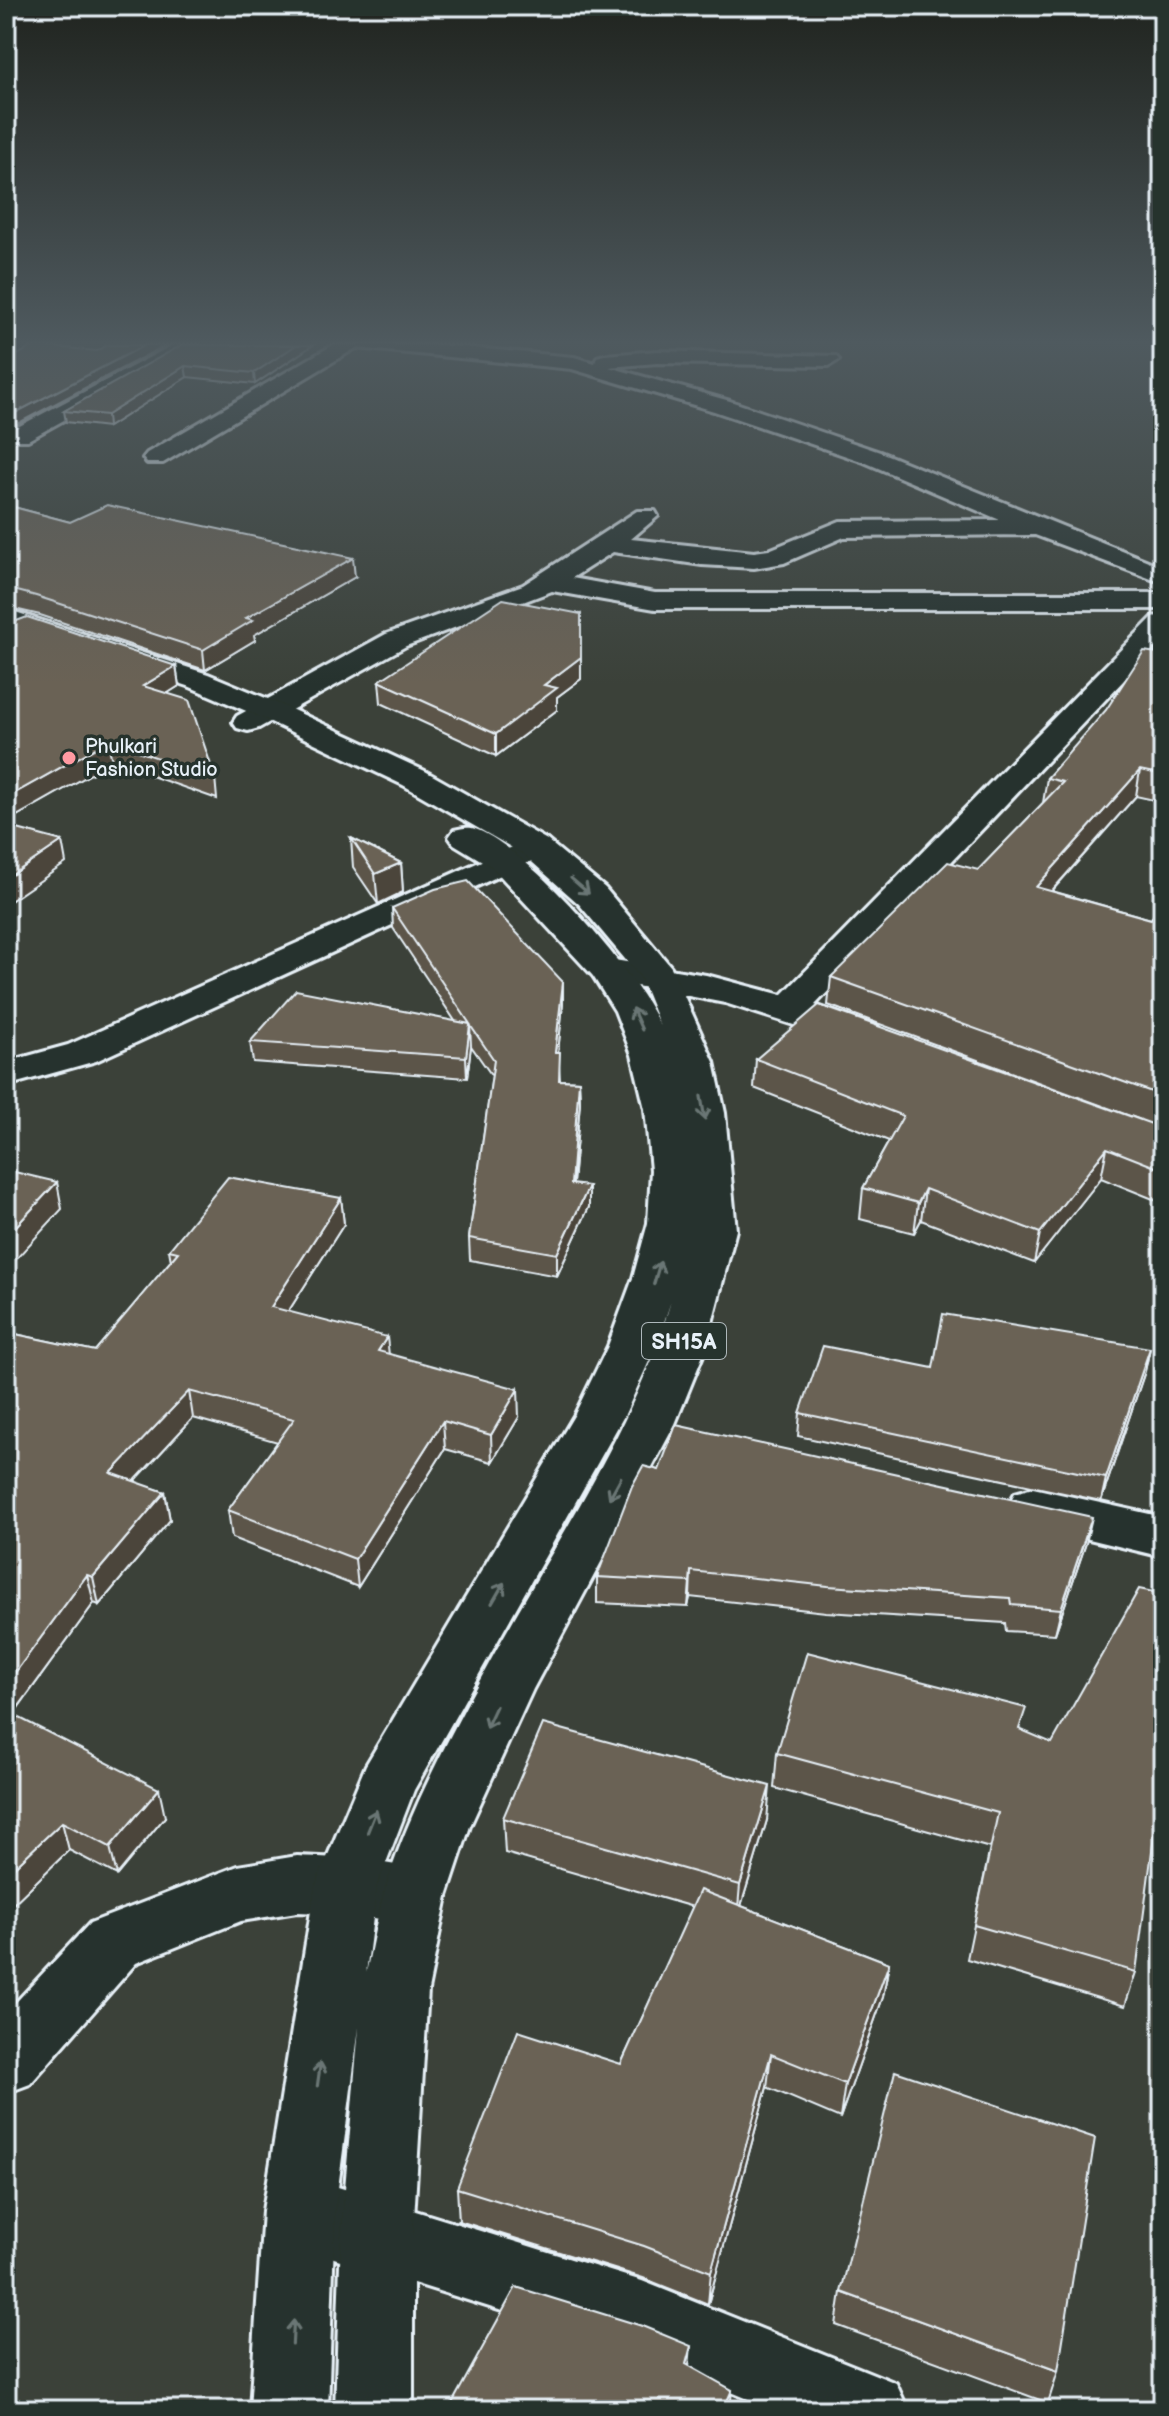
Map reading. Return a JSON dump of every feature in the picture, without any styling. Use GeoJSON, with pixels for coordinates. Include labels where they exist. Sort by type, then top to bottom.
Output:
{"type":"FeatureCollection","features":[{"type":"Feature","properties":{"kind":"street"},"geometry":{"type":"LineString","coordinates":[[874,458],[1160,574]]}},
{"type":"Feature","properties":{"kind":"street"},"geometry":{"type":"LineString","coordinates":[[258,716],[396,640],[533,591],[646,516]]}},
{"type":"Feature","properties":{"kind":"street"},"geometry":{"type":"LineString","coordinates":[[608,544],[702,557],[754,560],[775,557],[840,529],[1038,527]]}},
{"type":"Feature","properties":{"kind":"street"},"geometry":{"type":"LineString","coordinates":[[549,582],[655,601],[1163,601]]}},
{"type":"Feature","properties":{"kind":"street"},"geometry":{"type":"LineString","coordinates":[[791,1008],[1163,623]]}},
{"type":"Feature","properties":{"kind":"street","name":"SH15A"},"geometry":{"type":"LineString","coordinates":[[12,628],[198,680],[258,716],[414,778],[520,854],[592,896],[633,973],[634,1011],[652,1055],[666,1109],[672,1170],[670,1223],[656,1278],[632,1346],[649,1424],[506,1685],[439,1826],[415,1896],[395,1990],[377,2235],[374,2410]]}},
{"type":"Feature","properties":{"kind":"street"},"geometry":{"type":"LineString","coordinates":[[6,1074],[82,1053],[520,854]]}},
{"type":"Feature","properties":{"kind":"street"},"geometry":{"type":"LineString","coordinates":[[633,973],[791,1008],[896,1046]]}},
{"type":"Feature","properties":{"kind":"street","name":"SH15A"},"geometry":{"type":"LineString","coordinates":[[289,2410],[299,2211],[346,1886],[387,1783],[649,1424]]}},
{"type":"Feature","properties":{"kind":"street"},"geometry":{"type":"LineString","coordinates":[[989,1498],[1163,1537]]}},
{"type":"Feature","properties":{"kind":"street"},"geometry":{"type":"LineString","coordinates":[[6,2061],[113,1943],[238,1894],[297,1884],[346,1886],[415,1896]]}},
{"type":"Feature","properties":{"kind":"street"},"geometry":{"type":"LineString","coordinates":[[299,2211],[642,2318],[869,2410]]}},
{"type":"Feature","properties":{"kind":"building"},"geometry":{"type":"Polygon","coordinates":[[[6,505],[70,522],[107,505],[353,558],[246,618],[253,620],[203,650],[6,588],[6,505]]]}},
{"type":"Feature","properties":{"kind":"building"},"geometry":{"type":"Polygon","coordinates":[[[503,599],[581,614],[581,657],[544,685],[557,688],[496,734],[379,681],[503,599]]]}},
{"type":"Feature","properties":{"kind":"building"},"geometry":{"type":"Polygon","coordinates":[[[27,617],[176,666],[143,686],[189,700],[215,777],[108,741],[6,798],[6,625],[27,617]]]}},
{"type":"Feature","properties":{"kind":"building"},"geometry":{"type":"Polygon","coordinates":[[[1144,651],[1163,654],[1163,775],[1140,770],[1036,887],[1151,919],[1163,902],[1163,1096],[831,977],[948,862],[978,870],[1063,782],[1047,778],[1106,710],[1144,651]]]}},
{"type":"Feature","properties":{"kind":"building"},"geometry":{"type":"Polygon","coordinates":[[[6,826],[62,841],[6,879],[6,826]]]}},
{"type":"Feature","properties":{"kind":"building"},"geometry":{"type":"Polygon","coordinates":[[[351,838],[401,863],[375,874],[351,838]]]}},
{"type":"Feature","properties":{"kind":"building"},"geometry":{"type":"Polygon","coordinates":[[[468,881],[563,982],[555,1052],[560,1052],[559,1080],[579,1081],[571,1184],[589,1186],[557,1254],[469,1238],[494,1060],[470,1025],[466,1057],[250,1042],[296,990],[470,1024],[392,908],[435,889],[468,881]]]}},
{"type":"Feature","properties":{"kind":"building"},"geometry":{"type":"Polygon","coordinates":[[[819,1005],[1163,1128],[1163,1170],[1107,1148],[1040,1233],[925,1189],[918,1203],[863,1188],[903,1116],[756,1059],[819,1005]]]}},
{"type":"Feature","properties":{"kind":"building"},"geometry":{"type":"Polygon","coordinates":[[[6,1170],[57,1182],[6,1237],[6,1170]]]}},
{"type":"Feature","properties":{"kind":"building"},"geometry":{"type":"Polygon","coordinates":[[[228,1177],[341,1198],[271,1307],[387,1337],[378,1351],[518,1389],[491,1435],[443,1421],[355,1559],[228,1510],[294,1419],[189,1391],[111,1473],[165,1492],[93,1577],[87,1575],[6,1685],[6,1332],[95,1351],[178,1252],[169,1250],[228,1177]]]}},
{"type":"Feature","properties":{"kind":"building"},"geometry":{"type":"Polygon","coordinates":[[[943,1314],[1150,1348],[1106,1478],[800,1413],[823,1346],[933,1368],[943,1314]]]}},
{"type":"Feature","properties":{"kind":"building"},"geometry":{"type":"Polygon","coordinates":[[[676,1425],[1092,1517],[1061,1609],[1011,1605],[1010,1598],[828,1586],[691,1571],[690,1582],[597,1577],[632,1486],[643,1466],[659,1470],[676,1425]]]}},
{"type":"Feature","properties":{"kind":"building"},"geometry":{"type":"Polygon","coordinates":[[[1139,1589],[1163,1594],[1163,1768],[1136,1972],[974,1925],[998,1813],[777,1753],[807,1652],[1026,1708],[1019,1729],[1052,1743],[1139,1589]]]}},
{"type":"Feature","properties":{"kind":"building"},"geometry":{"type":"Polygon","coordinates":[[[6,1711],[159,1789],[110,1847],[62,1822],[6,1875],[6,1711]]]}},
{"type":"Feature","properties":{"kind":"building"},"geometry":{"type":"Polygon","coordinates":[[[543,1724],[770,1786],[740,1885],[503,1818],[543,1724]]]}},
{"type":"Feature","properties":{"kind":"building"},"geometry":{"type":"Polygon","coordinates":[[[700,1890],[889,1963],[845,2084],[771,2054],[711,2272],[644,2246],[457,2188],[518,2031],[621,2064],[700,1890]]]}},
{"type":"Feature","properties":{"kind":"building"},"geometry":{"type":"Polygon","coordinates":[[[895,2071],[1095,2138],[1058,2371],[841,2292],[895,2071]]]}},
{"type":"Feature","properties":{"kind":"building"},"geometry":{"type":"Polygon","coordinates":[[[516,2287],[642,2326],[691,2346],[686,2364],[732,2390],[723,2410],[459,2410],[451,2405],[516,2287]]]}},
{"type":"Feature","properties":{"kind":"place","name":"Phulkari Fashion Studio"},"geometry":{"type":"Point","coordinates":[69,758]}}]}
